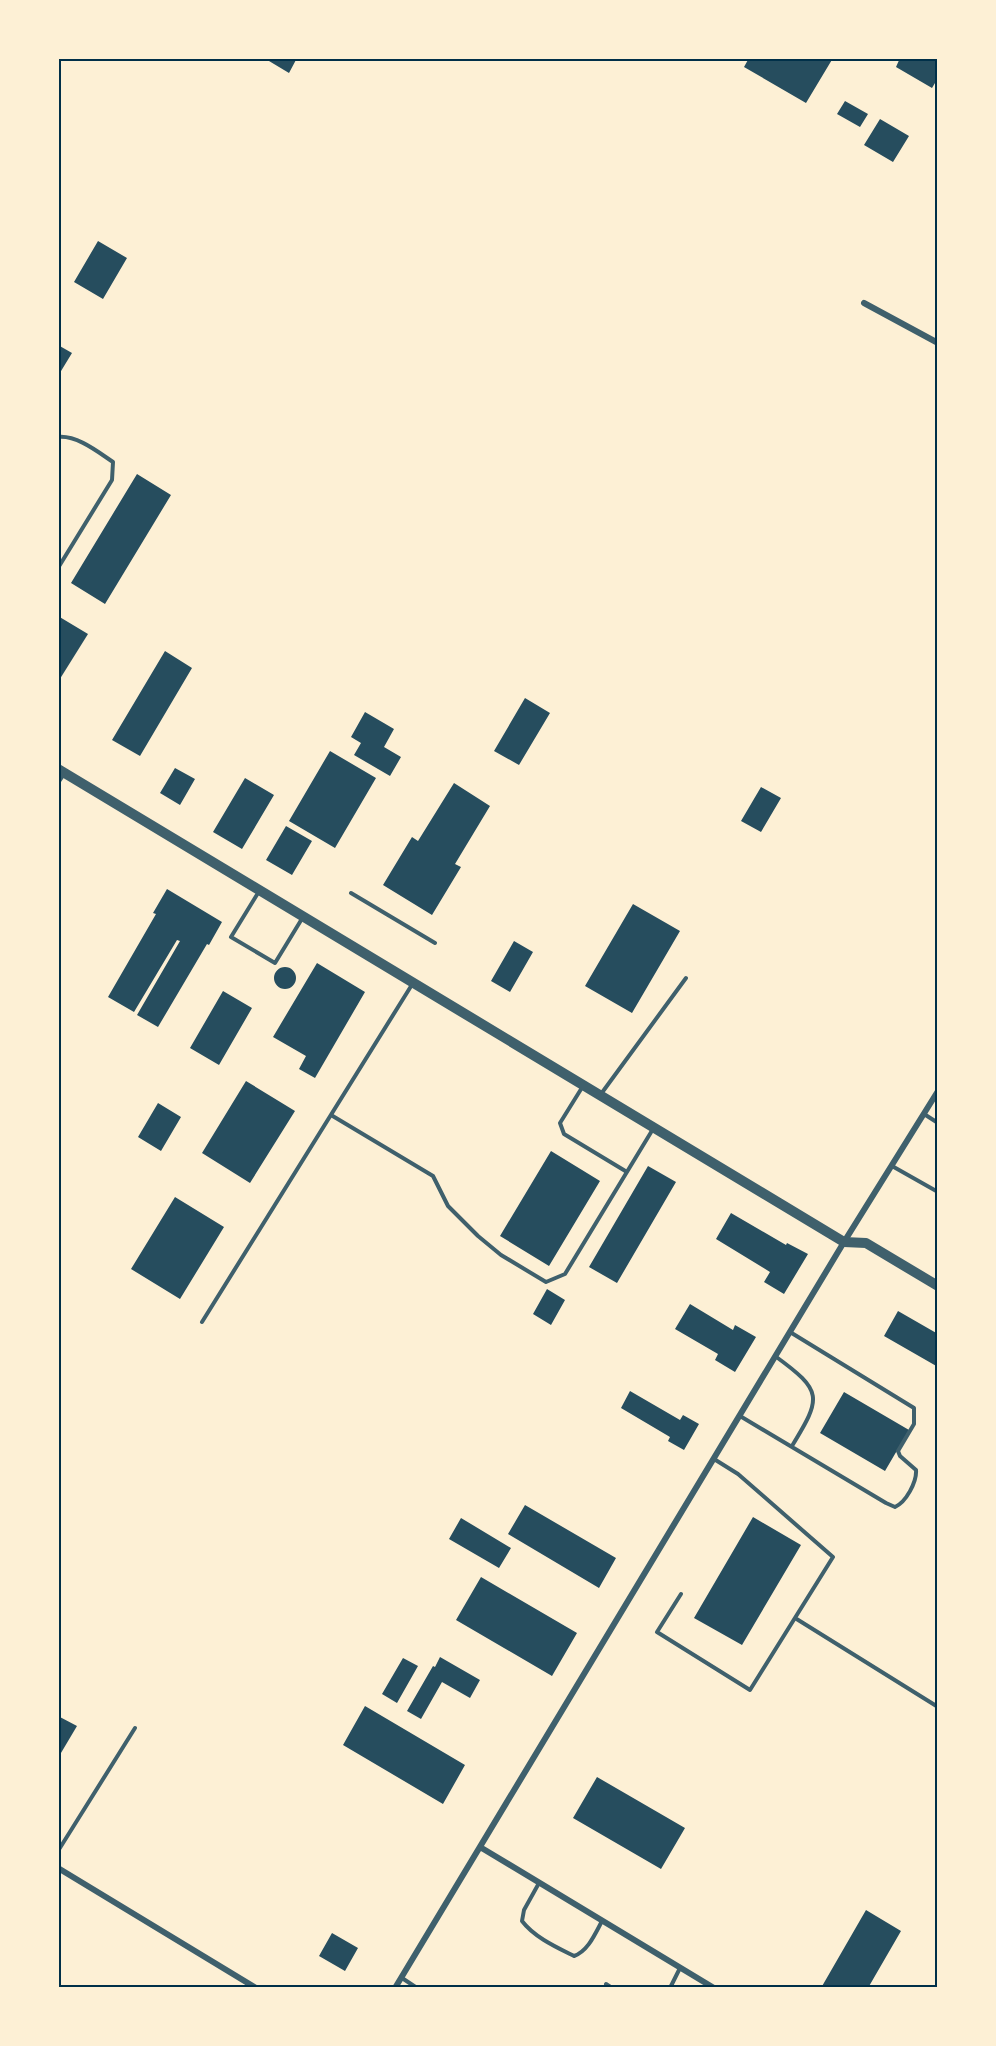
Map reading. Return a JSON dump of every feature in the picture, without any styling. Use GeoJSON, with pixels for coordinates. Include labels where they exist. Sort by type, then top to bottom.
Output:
{"type":"FeatureCollection","features":[{"type":"Feature","properties":{"kind":"street"},"geometry":{"type":"LineString","coordinates":[[864,303],[938,343]]}},
{"type":"Feature","properties":{"kind":"street"},"geometry":{"type":"LineString","coordinates":[[60,775],[260,890],[844,1242],[866,1243],[938,1286]]}},
{"type":"Feature","properties":{"kind":"street"},"geometry":{"type":"LineString","coordinates":[[395,1988],[844,1242],[938,1091]]}},
{"type":"Feature","properties":{"kind":"street"},"geometry":{"type":"LineString","coordinates":[[480,1847],[710,1986]]}},
{"type":"Feature","properties":{"kind":"street"},"geometry":{"type":"LineString","coordinates":[[58,1868],[256,1988]]}},
{"type":"Feature","properties":{"kind":"lane"},"geometry":{"type":"LineString","coordinates":[[58,437],[65,436],[92,448],[113,462],[112,480],[58,567]]}},
{"type":"Feature","properties":{"kind":"lane"},"geometry":{"type":"LineString","coordinates":[[260,890],[231,937],[274,963],[303,917]]}},
{"type":"Feature","properties":{"kind":"lane"},"geometry":{"type":"LineString","coordinates":[[351,893],[435,943]]}},
{"type":"Feature","properties":{"kind":"lane"},"geometry":{"type":"LineString","coordinates":[[600,1095],[686,978]]}},
{"type":"Feature","properties":{"kind":"lane"},"geometry":{"type":"LineString","coordinates":[[202,1322],[413,983]]}},
{"type":"Feature","properties":{"kind":"lane"},"geometry":{"type":"LineString","coordinates":[[583,1085],[560,1123],[564,1134],[627,1172]]}},
{"type":"Feature","properties":{"kind":"lane"},"geometry":{"type":"LineString","coordinates":[[923,1113],[938,1123]]}},
{"type":"Feature","properties":{"kind":"lane"},"geometry":{"type":"LineString","coordinates":[[331,1115],[433,1176],[448,1206],[478,1236],[501,1255],[546,1282],[565,1274],[654,1127]]}},
{"type":"Feature","properties":{"kind":"lane"},"geometry":{"type":"LineString","coordinates":[[891,1166],[938,1192]]}},
{"type":"Feature","properties":{"kind":"lane"},"geometry":{"type":"LineString","coordinates":[[740,1416],[895,1507],[902,1503],[917,1476],[916,1470],[900,1456],[898,1451],[914,1424],[914,1408],[790,1332]]}},
{"type":"Feature","properties":{"kind":"lane"},"geometry":{"type":"LineString","coordinates":[[775,1356],[802,1375],[810,1385],[813,1402],[812,1414],[792,1446]]}},
{"type":"Feature","properties":{"kind":"lane"},"geometry":{"type":"LineString","coordinates":[[681,1594],[657,1632],[750,1689],[833,1557],[738,1474],[714,1459]]}},
{"type":"Feature","properties":{"kind":"lane"},"geometry":{"type":"LineString","coordinates":[[795,1618],[938,1707]]}},
{"type":"Feature","properties":{"kind":"lane"},"geometry":{"type":"LineString","coordinates":[[58,1851],[135,1728]]}},
{"type":"Feature","properties":{"kind":"lane"},"geometry":{"type":"LineString","coordinates":[[539,1882],[522,1921],[529,1930],[564,1952],[574,1956],[580,1954],[603,1921]]}},
{"type":"Feature","properties":{"kind":"lane"},"geometry":{"type":"LineString","coordinates":[[670,1988],[680,1967]]}},
{"type":"Feature","properties":{"kind":"lane"},"geometry":{"type":"LineString","coordinates":[[401,1978],[417,1988]]}},
{"type":"Feature","properties":{"kind":"lane"},"geometry":{"type":"LineString","coordinates":[[606,1984],[612,1988]]}},
{"type":"Feature","properties":{"kind":"building"},"geometry":{"type":"Polygon","coordinates":[[[264,58],[297,58],[289,73],[264,58]]]}},
{"type":"Feature","properties":{"kind":"building"},"geometry":{"type":"Polygon","coordinates":[[[749,58],[833,58],[806,103],[744,67],[749,58]]]}},
{"type":"Feature","properties":{"kind":"building"},"geometry":{"type":"Polygon","coordinates":[[[900,58],[938,58],[938,78],[932,88],[896,67],[900,58]]]}},
{"type":"Feature","properties":{"kind":"building"},"geometry":{"type":"Polygon","coordinates":[[[845,101],[868,114],[860,127],[837,114],[845,101]]]}},
{"type":"Feature","properties":{"kind":"building"},"geometry":{"type":"Polygon","coordinates":[[[880,119],[909,136],[893,162],[864,145],[880,119]]]}},
{"type":"Feature","properties":{"kind":"building"},"geometry":{"type":"Polygon","coordinates":[[[98,241],[127,258],[103,299],[74,282],[98,241]]]}},
{"type":"Feature","properties":{"kind":"building"},"geometry":{"type":"Polygon","coordinates":[[[58,345],[72,353],[58,376],[58,345]]]}},
{"type":"Feature","properties":{"kind":"building"},"geometry":{"type":"Polygon","coordinates":[[[137,474],[171,495],[105,604],[71,583],[137,474]]]}},
{"type":"Feature","properties":{"kind":"building"},"geometry":{"type":"Polygon","coordinates":[[[58,616],[88,634],[58,682],[58,616]]]}},
{"type":"Feature","properties":{"kind":"building"},"geometry":{"type":"Polygon","coordinates":[[[165,651],[192,668],[140,756],[112,740],[165,651]]]}},
{"type":"Feature","properties":{"kind":"building"},"geometry":{"type":"Polygon","coordinates":[[[525,698],[550,713],[519,765],[494,751],[525,698]]]}},
{"type":"Feature","properties":{"kind":"building"},"geometry":{"type":"Polygon","coordinates":[[[365,712],[394,729],[384,747],[401,757],[390,776],[354,755],[361,743],[351,737],[365,712]]]}},
{"type":"Feature","properties":{"kind":"building"},"geometry":{"type":"Polygon","coordinates":[[[330,751],[376,778],[335,848],[289,821],[330,751]]]}},
{"type":"Feature","properties":{"kind":"building"},"geometry":{"type":"Polygon","coordinates":[[[175,768],[195,779],[180,805],[160,793],[175,768]]]}},
{"type":"Feature","properties":{"kind":"building"},"geometry":{"type":"Polygon","coordinates":[[[245,778],[274,795],[242,849],[213,832],[245,778]]]}},
{"type":"Feature","properties":{"kind":"building"},"geometry":{"type":"Polygon","coordinates":[[[454,783],[490,806],[455,864],[461,867],[432,915],[383,885],[412,837],[418,841],[454,783]]]}},
{"type":"Feature","properties":{"kind":"building"},"geometry":{"type":"Polygon","coordinates":[[[761,787],[781,798],[761,832],[741,821],[761,787]]]}},
{"type":"Feature","properties":{"kind":"building"},"geometry":{"type":"Polygon","coordinates":[[[286,826],[312,841],[292,875],[266,860],[286,826]]]}},
{"type":"Feature","properties":{"kind":"building"},"geometry":{"type":"Polygon","coordinates":[[[167,889],[222,922],[158,1027],[137,1015],[180,941],[177,940],[134,1012],[108,997],[156,914],[153,913],[167,889]]]}},
{"type":"Feature","properties":{"kind":"building"},"geometry":{"type":"Polygon","coordinates":[[[633,904],[680,931],[632,1013],[585,986],[633,904]]]}},
{"type":"Feature","properties":{"kind":"building"},"geometry":{"type":"Polygon","coordinates":[[[514,941],[533,952],[510,992],[491,981],[514,941]]]}},
{"type":"Feature","properties":{"kind":"building"},"geometry":{"type":"Polygon","coordinates":[[[317,963],[365,992],[315,1078],[299,1069],[306,1056],[273,1037],[317,963]]]}},
{"type":"Feature","properties":{"kind":"building"},"geometry":{"type":"Polygon","coordinates":[[[285,967],[295,974],[296,978],[289,988],[285,989],[275,982],[274,978],[281,968],[285,967]]]}},
{"type":"Feature","properties":{"kind":"building"},"geometry":{"type":"Polygon","coordinates":[[[223,991],[252,1008],[219,1065],[190,1048],[223,991]]]}},
{"type":"Feature","properties":{"kind":"building"},"geometry":{"type":"Polygon","coordinates":[[[246,1081],[295,1111],[250,1183],[202,1153],[246,1081]]]}},
{"type":"Feature","properties":{"kind":"building"},"geometry":{"type":"Polygon","coordinates":[[[158,1103],[181,1117],[161,1151],[138,1137],[158,1103]]]}},
{"type":"Feature","properties":{"kind":"building"},"geometry":{"type":"Polygon","coordinates":[[[551,1151],[600,1181],[549,1266],[500,1236],[551,1151]]]}},
{"type":"Feature","properties":{"kind":"building"},"geometry":{"type":"Polygon","coordinates":[[[648,1166],[676,1182],[617,1283],[589,1267],[648,1166]]]}},
{"type":"Feature","properties":{"kind":"building"},"geometry":{"type":"Polygon","coordinates":[[[175,1197],[224,1227],[180,1299],[131,1269],[175,1197]]]}},
{"type":"Feature","properties":{"kind":"building"},"geometry":{"type":"Polygon","coordinates":[[[731,1213],[786,1245],[787,1243],[808,1254],[784,1294],[764,1282],[770,1272],[716,1239],[731,1213]]]}},
{"type":"Feature","properties":{"kind":"building"},"geometry":{"type":"Polygon","coordinates":[[[547,1289],[565,1300],[551,1325],[533,1314],[547,1289]]]}},
{"type":"Feature","properties":{"kind":"building"},"geometry":{"type":"Polygon","coordinates":[[[690,1304],[733,1330],[735,1325],[756,1337],[735,1372],[715,1360],[718,1354],[675,1329],[690,1304]]]}},
{"type":"Feature","properties":{"kind":"building"},"geometry":{"type":"Polygon","coordinates":[[[898,1311],[938,1334],[938,1367],[884,1336],[898,1311]]]}},
{"type":"Feature","properties":{"kind":"building"},"geometry":{"type":"Polygon","coordinates":[[[630,1391],[680,1420],[683,1415],[699,1424],[684,1450],[668,1441],[670,1437],[621,1408],[630,1391]]]}},
{"type":"Feature","properties":{"kind":"building"},"geometry":{"type":"Polygon","coordinates":[[[844,1392],[909,1430],[885,1471],[820,1433],[844,1392]]]}},
{"type":"Feature","properties":{"kind":"building"},"geometry":{"type":"Polygon","coordinates":[[[525,1505],[616,1558],[599,1588],[508,1534],[525,1505]]]}},
{"type":"Feature","properties":{"kind":"building"},"geometry":{"type":"Polygon","coordinates":[[[753,1517],[801,1545],[742,1645],[694,1618],[753,1517]]]}},
{"type":"Feature","properties":{"kind":"building"},"geometry":{"type":"Polygon","coordinates":[[[461,1518],[511,1548],[499,1568],[449,1539],[461,1518]]]}},
{"type":"Feature","properties":{"kind":"building"},"geometry":{"type":"Polygon","coordinates":[[[481,1577],[577,1633],[552,1676],[456,1620],[481,1577]]]}},
{"type":"Feature","properties":{"kind":"building"},"geometry":{"type":"Polygon","coordinates":[[[440,1657],[480,1680],[470,1698],[442,1682],[421,1719],[407,1711],[440,1657]]]}},
{"type":"Feature","properties":{"kind":"building"},"geometry":{"type":"Polygon","coordinates":[[[403,1658],[418,1666],[397,1703],[382,1694],[403,1658]]]}},
{"type":"Feature","properties":{"kind":"building"},"geometry":{"type":"Polygon","coordinates":[[[365,1706],[465,1765],[443,1804],[343,1745],[365,1706]]]}},
{"type":"Feature","properties":{"kind":"building"},"geometry":{"type":"Polygon","coordinates":[[[58,1716],[77,1726],[58,1758],[58,1716]]]}},
{"type":"Feature","properties":{"kind":"building"},"geometry":{"type":"Polygon","coordinates":[[[597,1777],[685,1828],[661,1869],[573,1818],[597,1777]]]}},
{"type":"Feature","properties":{"kind":"building"},"geometry":{"type":"Polygon","coordinates":[[[866,1910],[901,1931],[868,1988],[821,1988],[866,1910]]]}},
{"type":"Feature","properties":{"kind":"building"},"geometry":{"type":"Polygon","coordinates":[[[332,1933],[358,1948],[345,1971],[319,1956],[332,1933]]]}}]}
